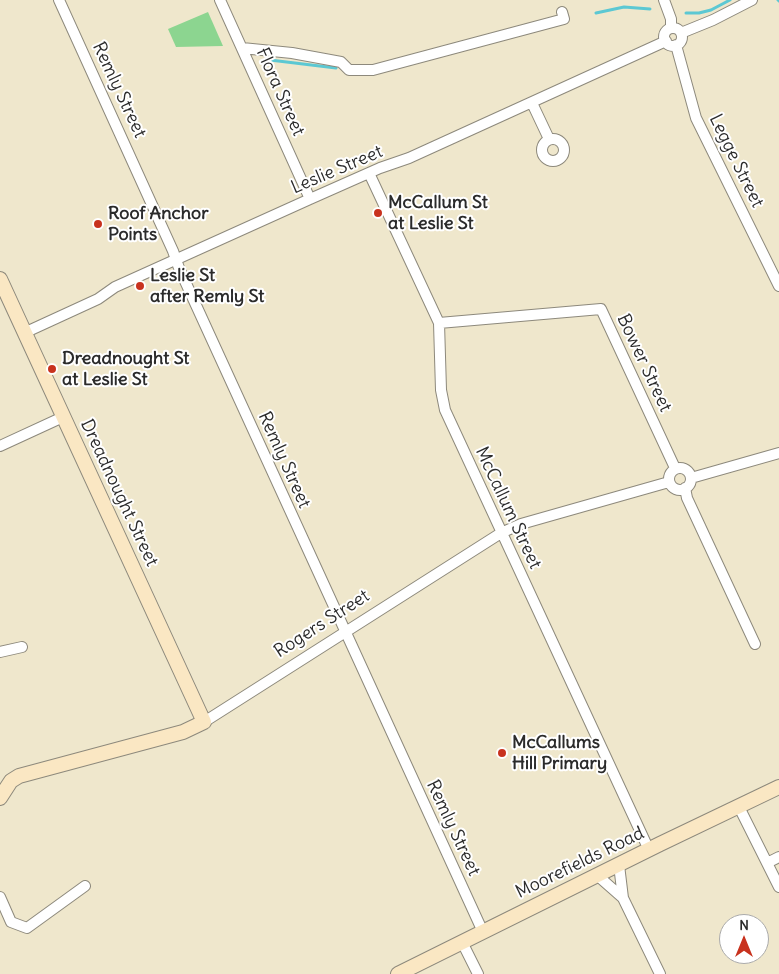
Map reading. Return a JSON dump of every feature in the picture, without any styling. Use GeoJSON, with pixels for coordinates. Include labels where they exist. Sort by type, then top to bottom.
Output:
{"type":"FeatureCollection","features":[{"type":"Feature","properties":{"kind":"street","name":"Remly Street"},"geometry":{"type":"LineString","coordinates":[[59,0],[179,268],[483,932]]}},
{"type":"Feature","properties":{"kind":"street","name":"Flora Street"},"geometry":{"type":"LineString","coordinates":[[221,0],[310,199]]}},
{"type":"Feature","properties":{"kind":"street"},"geometry":{"type":"LineString","coordinates":[[664,0],[671,19],[671,28],[665,34],[671,43],[680,42],[681,33]]}},
{"type":"Feature","properties":{"kind":"street"},"geometry":{"type":"LineString","coordinates":[[681,33],[713,20],[752,0]]}},
{"type":"Feature","properties":{"kind":"street"},"geometry":{"type":"LineString","coordinates":[[242,48],[292,53],[341,62],[349,70],[373,70],[564,19],[562,12]]}},
{"type":"Feature","properties":{"kind":"street"},"geometry":{"type":"LineString","coordinates":[[671,28],[676,28],[681,33]]}},
{"type":"Feature","properties":{"kind":"street","name":"Leslie Street"},"geometry":{"type":"LineString","coordinates":[[24,333],[98,299],[115,288],[310,199],[409,158],[671,43]]}},
{"type":"Feature","properties":{"kind":"street","name":"Legge Street"},"geometry":{"type":"LineString","coordinates":[[671,43],[696,118],[779,286]]}},
{"type":"Feature","properties":{"kind":"street"},"geometry":{"type":"LineString","coordinates":[[532,103],[549,139]]}},
{"type":"Feature","properties":{"kind":"street","name":"McCallum Street"},"geometry":{"type":"LineString","coordinates":[[369,173],[439,323],[441,390],[444,405],[649,850]]}},
{"type":"Feature","properties":{"kind":"street","name":"Dreadnought Street"},"geometry":{"type":"LineString","coordinates":[[0,279],[204,722]]}},
{"type":"Feature","properties":{"kind":"street","name":"Bower Street"},"geometry":{"type":"LineString","coordinates":[[439,323],[601,309],[676,468]]}},
{"type":"Feature","properties":{"kind":"street"},"geometry":{"type":"LineString","coordinates":[[0,446],[63,417]]}},
{"type":"Feature","properties":{"kind":"street"},"geometry":{"type":"LineString","coordinates":[[691,478],[779,453]]}},
{"type":"Feature","properties":{"kind":"street"},"geometry":{"type":"LineString","coordinates":[[676,468],[686,470],[691,478],[685,488],[675,489],[669,482],[670,472],[676,468]]}},
{"type":"Feature","properties":{"kind":"street","name":"Rogers Street"},"geometry":{"type":"LineString","coordinates":[[0,798],[11,781],[20,776],[183,732],[204,722],[501,532],[521,524],[669,482]]}},
{"type":"Feature","properties":{"kind":"street"},"geometry":{"type":"LineString","coordinates":[[685,488],[687,498],[755,644]]}},
{"type":"Feature","properties":{"kind":"street"},"geometry":{"type":"LineString","coordinates":[[0,652],[22,647]]}},
{"type":"Feature","properties":{"kind":"street","name":"Moorefields Road"},"geometry":{"type":"LineString","coordinates":[[398,974],[779,787]]}},
{"type":"Feature","properties":{"kind":"street"},"geometry":{"type":"LineString","coordinates":[[739,806],[779,888]]}},
{"type":"Feature","properties":{"kind":"street"},"geometry":{"type":"LineString","coordinates":[[767,863],[779,857]]}},
{"type":"Feature","properties":{"kind":"street"},"geometry":{"type":"LineString","coordinates":[[619,865],[623,898],[660,974]]}},
{"type":"Feature","properties":{"kind":"street"},"geometry":{"type":"LineString","coordinates":[[598,876],[623,898]]}},
{"type":"Feature","properties":{"kind":"street"},"geometry":{"type":"LineString","coordinates":[[0,897],[11,922],[27,928],[85,886]]}},
{"type":"Feature","properties":{"kind":"street"},"geometry":{"type":"LineString","coordinates":[[462,942],[478,974]]}},
{"type":"Feature","properties":{"kind":"green space"},"geometry":{"type":"Polygon","coordinates":[[[208,12],[223,46],[176,47],[168,29],[208,12]]]}},
{"type":"Feature","properties":{"kind":"waterway"},"geometry":{"type":"LineString","coordinates":[[686,13],[699,13],[711,10],[730,0]]}},
{"type":"Feature","properties":{"kind":"waterway"},"geometry":{"type":"LineString","coordinates":[[596,13],[624,7],[650,9]]}},
{"type":"Feature","properties":{"kind":"waterway"},"geometry":{"type":"LineString","coordinates":[[270,60],[336,68]]}},
{"type":"Feature","properties":{"kind":"place","name":"McCallum St at Leslie St"},"geometry":{"type":"Point","coordinates":[378,213]}},
{"type":"Feature","properties":{"kind":"place","name":"Roof Anchor Points"},"geometry":{"type":"Point","coordinates":[98,224]}},
{"type":"Feature","properties":{"kind":"place","name":"Leslie St after Remly St"},"geometry":{"type":"Point","coordinates":[140,286]}},
{"type":"Feature","properties":{"kind":"place","name":"Dreadnought St at Leslie St"},"geometry":{"type":"Point","coordinates":[52,369]}},
{"type":"Feature","properties":{"kind":"place","name":"McCallums Hill Primary"},"geometry":{"type":"Point","coordinates":[502,753]}}]}
